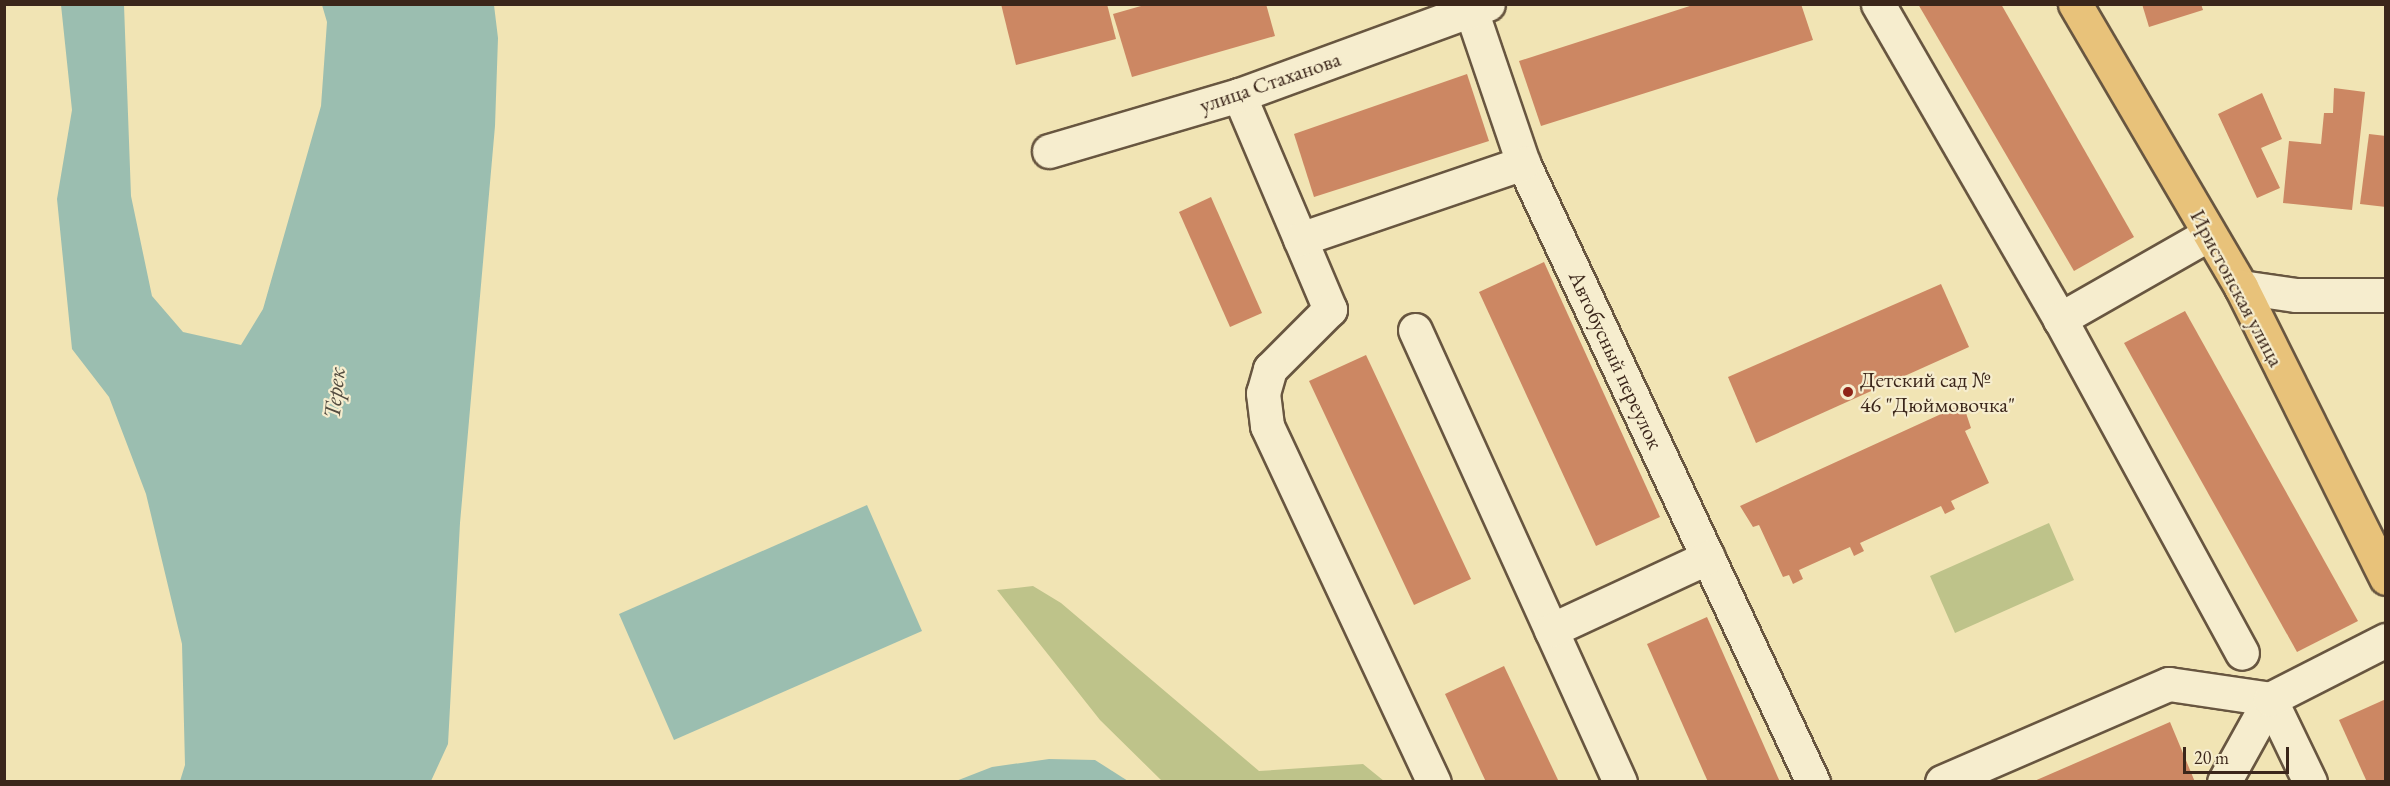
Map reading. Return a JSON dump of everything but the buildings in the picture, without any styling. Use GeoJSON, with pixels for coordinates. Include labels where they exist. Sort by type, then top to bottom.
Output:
{"type":"FeatureCollection","features":[{"type":"Feature","properties":{"kind":"main road","name":"Иристонская улица"},"geometry":{"type":"LineString","coordinates":[[2075,4],[2241,287],[2385,578]]}},
{"type":"Feature","properties":{"kind":"street"},"geometry":{"type":"LineString","coordinates":[[1878,4],[2060,319],[2242,653]]}},
{"type":"Feature","properties":{"kind":"street","name":"улица Стаханова"},"geometry":{"type":"LineString","coordinates":[[1049,151],[1239,95],[1480,8]]}},
{"type":"Feature","properties":{"kind":"street","name":"Автобусный переулок"},"geometry":{"type":"LineString","coordinates":[[1480,8],[1523,163],[1813,782]]}},
{"type":"Feature","properties":{"kind":"street"},"geometry":{"type":"LineString","coordinates":[[1239,95],[1330,309],[1270,369],[1263,393],[1267,426],[1434,782]]}},
{"type":"Feature","properties":{"kind":"street"},"geometry":{"type":"LineString","coordinates":[[1300,239],[1523,163]]}},
{"type":"Feature","properties":{"kind":"street"},"geometry":{"type":"LineString","coordinates":[[2060,319],[2209,234]]}},
{"type":"Feature","properties":{"kind":"street"},"geometry":{"type":"LineString","coordinates":[[2241,287],[2296,295],[2385,295]]}},
{"type":"Feature","properties":{"kind":"street"},"geometry":{"type":"LineString","coordinates":[[1415,330],[1620,782]]}},
{"type":"Feature","properties":{"kind":"street"},"geometry":{"type":"LineString","coordinates":[[1551,630],[1708,557]]}},
{"type":"Feature","properties":{"kind":"street"},"geometry":{"type":"LineString","coordinates":[[2224,782],[2270,699],[2385,640]]}},
{"type":"Feature","properties":{"kind":"street"},"geometry":{"type":"LineString","coordinates":[[1942,782],[2169,684],[2270,699]]}},
{"type":"Feature","properties":{"kind":"street"},"geometry":{"type":"LineString","coordinates":[[2270,699],[2310,782]]}},
{"type":"Feature","properties":{"kind":"green space"},"geometry":{"type":"Polygon","coordinates":[[[2049,523],[2074,580],[1955,633],[1930,576],[2049,523]]]}},
{"type":"Feature","properties":{"kind":"green space"},"geometry":{"type":"Polygon","coordinates":[[[1033,586],[1061,603],[1259,771],[1363,764],[1384,781],[1162,781],[1100,720],[997,590],[1033,586]]]}},
{"type":"Feature","properties":{"kind":"water","name":"Терек"},"geometry":{"type":"Polygon","coordinates":[[[61,5],[124,5],[131,196],[152,296],[183,332],[241,345],[263,309],[321,106],[327,22],[322,5],[494,5],[498,38],[495,126],[460,523],[448,744],[431,781],[180,781],[185,765],[182,644],[146,494],[109,397],[72,349],[57,199],[72,110],[61,5]]]}},
{"type":"Feature","properties":{"kind":"water"},"geometry":{"type":"Polygon","coordinates":[[[867,505],[922,631],[674,740],[619,614],[867,505]]]}},
{"type":"Feature","properties":{"kind":"water"},"geometry":{"type":"Polygon","coordinates":[[[1049,759],[1095,760],[1128,781],[956,781],[992,767],[1049,759]]]}},
{"type":"Feature","properties":{"kind":"place","name":"Детский сад № 46 \"Дюймовочка\""},"geometry":{"type":"Point","coordinates":[1848,392]}}]}
